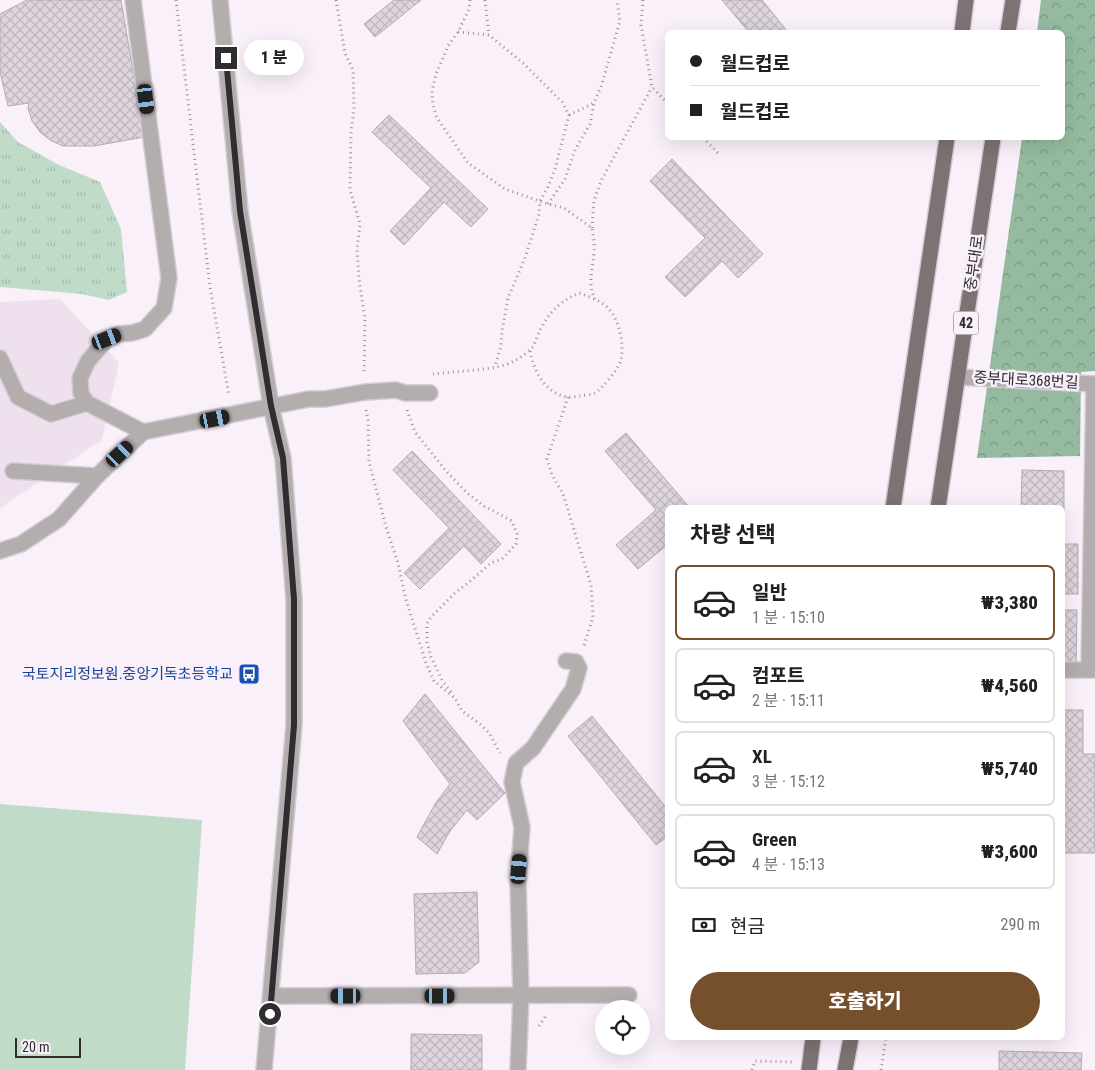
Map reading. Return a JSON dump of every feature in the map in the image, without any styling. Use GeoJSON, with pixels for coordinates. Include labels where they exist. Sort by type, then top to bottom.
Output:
{"type":"FeatureCollection","features":[{"type":"Feature","properties":{"kind":"main road"},"geometry":{"type":"LineString","coordinates":[[962,30],[966,0]]}},
{"type":"Feature","properties":{"kind":"main road"},"geometry":{"type":"LineString","coordinates":[[1008,30],[1013,0]]}},
{"type":"Feature","properties":{"kind":"main road"},"geometry":{"type":"LineString","coordinates":[[893,505],[947,140]]}},
{"type":"Feature","properties":{"kind":"main road","name":"중부대로"},"geometry":{"type":"LineString","coordinates":[[938,505],[993,140]]}},
{"type":"Feature","properties":{"kind":"main road"},"geometry":{"type":"LineString","coordinates":[[809,1070],[813,1040]]}},
{"type":"Feature","properties":{"kind":"main road"},"geometry":{"type":"LineString","coordinates":[[845,1070],[851,1040]]}},
{"type":"Feature","properties":{"kind":"street"},"geometry":{"type":"LineString","coordinates":[[134,0],[169,278],[164,308],[145,329],[120,334],[107,339],[88,361],[80,378],[81,393],[86,403],[143,432]]}},
{"type":"Feature","properties":{"kind":"street"},"geometry":{"type":"LineString","coordinates":[[220,0],[240,211],[271,406],[283,458],[294,599],[294,725],[272,996],[264,1070]]}},
{"type":"Feature","properties":{"kind":"street"},"geometry":{"type":"LineString","coordinates":[[0,358],[18,397],[52,414],[86,403]]}},
{"type":"Feature","properties":{"kind":"street","name":"중부대로368번길"},"geometry":{"type":"LineString","coordinates":[[958,376],[1094,384],[1092,670]]}},
{"type":"Feature","properties":{"kind":"street"},"geometry":{"type":"LineString","coordinates":[[0,551],[21,544],[59,519],[97,476],[143,432],[233,416],[271,406],[365,392],[396,390],[430,393]]}},
{"type":"Feature","properties":{"kind":"street"},"geometry":{"type":"LineString","coordinates":[[13,471],[97,476]]}},
{"type":"Feature","properties":{"kind":"street"},"geometry":{"type":"LineString","coordinates":[[518,1070],[522,996],[518,882],[522,827],[512,782],[516,763],[533,748],[574,690],[579,668],[576,662],[566,662]]}},
{"type":"Feature","properties":{"kind":"street"},"geometry":{"type":"LineString","coordinates":[[1065,670],[1092,670]]}},
{"type":"Feature","properties":{"kind":"street"},"geometry":{"type":"LineString","coordinates":[[272,996],[629,995]]}},
{"type":"Feature","properties":{"kind":"path"},"geometry":{"type":"LineString","coordinates":[[176,0],[210,287],[233,416]]}},
{"type":"Feature","properties":{"kind":"path"},"geometry":{"type":"LineString","coordinates":[[470,0],[469,9],[458,32],[449,44],[436,74],[432,91],[437,118],[468,163],[505,189],[564,208],[592,228]]}},
{"type":"Feature","properties":{"kind":"path"},"geometry":{"type":"LineString","coordinates":[[485,0],[489,35]]}},
{"type":"Feature","properties":{"kind":"path"},"geometry":{"type":"LineString","coordinates":[[548,204],[565,179],[574,150],[590,124],[594,103],[602,84],[620,21],[617,0]]}},
{"type":"Feature","properties":{"kind":"path"},"geometry":{"type":"LineString","coordinates":[[644,0],[641,25],[652,88],[665,101]]}},
{"type":"Feature","properties":{"kind":"path"},"geometry":{"type":"LineString","coordinates":[[458,32],[489,35],[562,102],[569,115],[555,169],[540,201],[539,214],[525,258],[508,298],[501,346],[495,366]]}},
{"type":"Feature","properties":{"kind":"path"},"geometry":{"type":"LineString","coordinates":[[596,300],[591,291],[594,252],[592,228],[594,200],[602,179],[652,88]]}},
{"type":"Feature","properties":{"kind":"path"},"geometry":{"type":"LineString","coordinates":[[569,115],[594,103]]}},
{"type":"Feature","properties":{"kind":"path"},"geometry":{"type":"LineString","coordinates":[[705,140],[718,153]]}},
{"type":"Feature","properties":{"kind":"path"},"geometry":{"type":"LineString","coordinates":[[428,375],[495,366],[514,361],[533,347],[547,316],[558,305],[579,293],[596,300],[608,308],[617,323],[622,343],[621,362],[606,383],[594,394],[568,397],[553,391],[544,383],[531,361],[530,350]]}},
{"type":"Feature","properties":{"kind":"path"},"geometry":{"type":"LineString","coordinates":[[405,392],[407,408],[415,432],[446,471],[466,492],[484,506],[512,522],[517,534],[516,544],[502,559],[490,563],[456,592],[427,623],[427,642],[431,657],[443,682],[455,698]]}},
{"type":"Feature","properties":{"kind":"path"},"geometry":{"type":"LineString","coordinates":[[568,397],[547,459],[552,475],[563,494],[591,585],[593,617],[583,649]]}},
{"type":"Feature","properties":{"kind":"path"},"geometry":{"type":"LineString","coordinates":[[881,1070],[886,1040]]}},
{"type":"Feature","properties":{"kind":"path"},"geometry":{"type":"LineString","coordinates":[[752,1070],[755,1061]]}},
{"type":"Feature","properties":{"kind":"shaded area"},"geometry":{"type":"Polygon","coordinates":[[[60,299],[119,363],[102,440],[0,508],[0,302],[60,299]]]}},
{"type":"Feature","properties":{"kind":"green space"},"geometry":{"type":"Polygon","coordinates":[[[1041,0],[1095,0],[1095,371],[1081,372],[1080,456],[977,458],[1022,140],[1065,140],[1065,30],[1037,30],[1041,0]]]}},
{"type":"Feature","properties":{"kind":"green space"},"geometry":{"type":"Polygon","coordinates":[[[0,122],[18,142],[57,164],[100,182],[121,229],[127,292],[109,300],[82,294],[0,287],[0,122]]]}},
{"type":"Feature","properties":{"kind":"green space"},"geometry":{"type":"Polygon","coordinates":[[[0,804],[202,820],[185,1070],[0,1070],[0,804]]]}},
{"type":"Feature","properties":{"kind":"building"},"geometry":{"type":"Polygon","coordinates":[[[27,0],[121,0],[144,137],[94,146],[63,146],[50,140],[40,132],[32,121],[28,108],[29,103],[8,106],[0,72],[0,14],[27,0]]]}},
{"type":"Feature","properties":{"kind":"building"},"geometry":{"type":"Polygon","coordinates":[[[394,0],[421,0],[375,37],[364,24],[394,0]]]}},
{"type":"Feature","properties":{"kind":"building"},"geometry":{"type":"Polygon","coordinates":[[[722,0],[762,0],[786,30],[747,30],[722,0]]]}},
{"type":"Feature","properties":{"kind":"building"},"geometry":{"type":"Polygon","coordinates":[[[389,115],[488,209],[471,227],[444,202],[404,245],[390,231],[431,188],[372,132],[389,115]]]}},
{"type":"Feature","properties":{"kind":"building"},"geometry":{"type":"Polygon","coordinates":[[[672,159],[763,254],[738,278],[722,261],[685,297],[665,277],[705,238],[650,181],[672,159]]]}},
{"type":"Feature","properties":{"kind":"building"},"geometry":{"type":"Polygon","coordinates":[[[626,433],[687,505],[665,505],[665,546],[638,569],[616,545],[656,510],[605,451],[626,433]]]}},
{"type":"Feature","properties":{"kind":"building"},"geometry":{"type":"Polygon","coordinates":[[[412,451],[501,544],[481,564],[464,546],[420,589],[404,573],[449,528],[393,470],[412,451]]]}},
{"type":"Feature","properties":{"kind":"building"},"geometry":{"type":"Polygon","coordinates":[[[1022,470],[1064,471],[1064,505],[1021,505],[1022,470]]]}},
{"type":"Feature","properties":{"kind":"building"},"geometry":{"type":"Polygon","coordinates":[[[1065,544],[1078,544],[1078,594],[1065,594],[1065,544]]]}},
{"type":"Feature","properties":{"kind":"building"},"geometry":{"type":"Polygon","coordinates":[[[1065,610],[1077,610],[1076,665],[1065,665],[1065,610]]]}},
{"type":"Feature","properties":{"kind":"building"},"geometry":{"type":"Polygon","coordinates":[[[425,694],[505,793],[477,820],[467,810],[450,831],[437,854],[417,837],[435,804],[450,784],[403,721],[425,694]]]}},
{"type":"Feature","properties":{"kind":"building"},"geometry":{"type":"Polygon","coordinates":[[[1065,710],[1083,710],[1083,754],[1095,754],[1095,853],[1065,853],[1065,710]]]}},
{"type":"Feature","properties":{"kind":"building"},"geometry":{"type":"Polygon","coordinates":[[[592,716],[665,806],[665,838],[656,845],[568,736],[592,716]]]}},
{"type":"Feature","properties":{"kind":"building"},"geometry":{"type":"Polygon","coordinates":[[[477,892],[479,962],[465,973],[416,974],[414,894],[477,892]]]}},
{"type":"Feature","properties":{"kind":"building"},"geometry":{"type":"Polygon","coordinates":[[[411,1034],[482,1035],[482,1070],[411,1070],[411,1034]]]}},
{"type":"Feature","properties":{"kind":"building"},"geometry":{"type":"Polygon","coordinates":[[[999,1051],[1082,1053],[1081,1070],[999,1070],[999,1051]]]}},
{"type":"Feature","properties":{"kind":"place","name":"국토지리정보원.중앙기독초등학교"},"geometry":{"type":"Point","coordinates":[249,674]}},
{"type":"Feature","properties":{"kind":"route"},"geometry":{"type":"LineString","coordinates":[[226,58],[240,211],[271,406],[283,458],[294,599],[294,725],[270,1014]]}}]}
